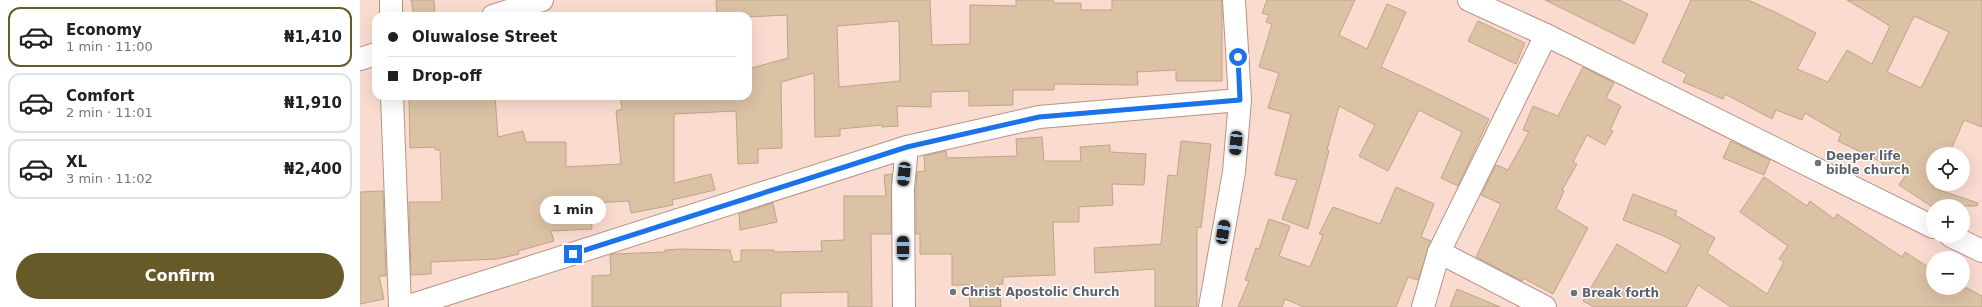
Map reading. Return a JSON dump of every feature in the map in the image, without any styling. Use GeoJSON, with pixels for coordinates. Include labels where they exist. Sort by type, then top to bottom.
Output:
{"type":"FeatureCollection","features":[{"type":"Feature","properties":{"kind":"street"},"geometry":{"type":"LineString","coordinates":[[391,0],[391,12]]}},
{"type":"Feature","properties":{"kind":"street"},"geometry":{"type":"LineString","coordinates":[[505,12],[542,0]]}},
{"type":"Feature","properties":{"kind":"street"},"geometry":{"type":"LineString","coordinates":[[1210,307],[1234,172],[1240,100],[1234,0]]}},
{"type":"Feature","properties":{"kind":"street"},"geometry":{"type":"LineString","coordinates":[[1469,0],[1546,35],[1926,224]]}},
{"type":"Feature","properties":{"kind":"street"},"geometry":{"type":"LineString","coordinates":[[1422,307],[1439,252],[1546,35]]}},
{"type":"Feature","properties":{"kind":"street"},"geometry":{"type":"LineString","coordinates":[[360,59],[372,55]]}},
{"type":"Feature","properties":{"kind":"street"},"geometry":{"type":"LineString","coordinates":[[392,100],[400,307]]}},
{"type":"Feature","properties":{"kind":"street"},"geometry":{"type":"LineString","coordinates":[[406,307],[907,147],[1039,117],[1240,100]]}},
{"type":"Feature","properties":{"kind":"street"},"geometry":{"type":"LineString","coordinates":[[904,307],[903,188],[907,147]]}},
{"type":"Feature","properties":{"kind":"street"},"geometry":{"type":"LineString","coordinates":[[1965,243],[1982,251]]}},
{"type":"Feature","properties":{"kind":"street"},"geometry":{"type":"LineString","coordinates":[[1439,252],[1545,307]]}},
{"type":"Feature","properties":{"kind":"building"},"geometry":{"type":"Polygon","coordinates":[[[411,0],[434,0],[435,12],[413,12],[411,0]]]}},
{"type":"Feature","properties":{"kind":"building"},"geometry":{"type":"Polygon","coordinates":[[[716,0],[930,0],[932,45],[970,44],[970,5],[1016,6],[1016,0],[1053,0],[1054,3],[1081,3],[1081,10],[1112,10],[1112,0],[1222,0],[1222,81],[1176,81],[1176,70],[1137,72],[1138,85],[1054,84],[1054,90],[1013,90],[1013,105],[969,106],[969,91],[931,92],[931,107],[897,106],[898,126],[882,127],[882,125],[840,129],[840,136],[815,137],[814,73],[781,82],[782,148],[758,149],[758,163],[738,164],[736,111],[674,114],[674,183],[711,174],[715,190],[672,200],[673,205],[631,213],[629,201],[591,203],[592,229],[551,231],[554,241],[518,251],[519,254],[497,259],[431,262],[431,274],[411,275],[409,202],[442,202],[440,150],[435,150],[435,147],[410,148],[409,100],[495,100],[498,137],[523,131],[526,142],[566,142],[566,167],[621,164],[616,111],[622,109],[621,100],[752,100],[752,68],[788,58],[787,15],[752,17],[752,12],[717,12],[716,0]],[[899,21],[837,26],[839,87],[900,81],[899,21]]]}},
{"type":"Feature","properties":{"kind":"building"},"geometry":{"type":"Polygon","coordinates":[[[1267,0],[1355,0],[1339,35],[1367,49],[1387,4],[1406,12],[1381,67],[1489,119],[1458,186],[1441,178],[1462,132],[1419,110],[1388,171],[1359,156],[1375,125],[1339,106],[1327,150],[1329,151],[1308,229],[1282,219],[1297,180],[1275,175],[1291,114],[1268,108],[1279,73],[1259,67],[1272,24],[1266,22],[1269,15],[1262,13],[1267,0]]]}},
{"type":"Feature","properties":{"kind":"building"},"geometry":{"type":"Polygon","coordinates":[[[1545,0],[1619,0],[1648,14],[1634,44],[1545,0]]]}},
{"type":"Feature","properties":{"kind":"building"},"geometry":{"type":"Polygon","coordinates":[[[1691,0],[1748,0],[1816,33],[1797,69],[1828,82],[1847,50],[1872,64],[1890,26],[1847,0],[1982,0],[1982,127],[1964,120],[1952,147],[1926,147],[1926,191],[1942,191],[1966,199],[1926,199],[1926,203],[1899,185],[1905,176],[1882,165],[1883,163],[1838,141],[1841,134],[1805,113],[1802,120],[1776,110],[1772,119],[1725,94],[1723,99],[1683,82],[1687,74],[1662,62],[1691,0]],[[1914,16],[1887,72],[1921,88],[1949,32],[1914,16]]]}},
{"type":"Feature","properties":{"kind":"building"},"geometry":{"type":"Polygon","coordinates":[[[1478,21],[1525,43],[1516,64],[1468,41],[1478,21]]]}},
{"type":"Feature","properties":{"kind":"building"},"geometry":{"type":"Polygon","coordinates":[[[1583,67],[1614,83],[1606,98],[1621,106],[1610,130],[1613,131],[1605,145],[1587,135],[1573,162],[1577,164],[1562,190],[1564,191],[1556,209],[1588,228],[1553,294],[1523,278],[1522,281],[1476,257],[1501,204],[1481,195],[1496,165],[1508,170],[1529,132],[1523,130],[1533,106],[1558,116],[1583,67]]]}},
{"type":"Feature","properties":{"kind":"building"},"geometry":{"type":"Polygon","coordinates":[[[1042,137],[1044,161],[1081,161],[1080,147],[1110,145],[1110,152],[1146,154],[1144,185],[1112,184],[1113,205],[1079,207],[1079,222],[1053,222],[1055,275],[1003,277],[1003,284],[999,284],[1001,307],[970,307],[969,285],[952,285],[952,254],[920,254],[920,234],[916,234],[917,172],[925,171],[924,156],[946,151],[947,158],[1017,156],[1016,139],[1042,137]]]}},
{"type":"Feature","properties":{"kind":"building"},"geometry":{"type":"Polygon","coordinates":[[[1181,141],[1211,144],[1201,228],[1197,227],[1197,307],[1155,307],[1155,269],[1095,273],[1094,248],[1161,244],[1168,175],[1177,176],[1181,141]]]}},
{"type":"Feature","properties":{"kind":"building"},"geometry":{"type":"Polygon","coordinates":[[[1731,141],[1770,160],[1764,175],[1723,158],[1731,141]]]}},
{"type":"Feature","properties":{"kind":"building"},"geometry":{"type":"Polygon","coordinates":[[[892,174],[891,234],[871,234],[872,307],[848,307],[848,292],[781,293],[781,307],[592,307],[592,276],[611,275],[610,255],[614,254],[665,252],[665,250],[680,249],[730,250],[733,262],[741,261],[741,250],[774,250],[774,252],[822,251],[821,241],[844,240],[844,196],[886,196],[884,175],[892,174]]]}},
{"type":"Feature","properties":{"kind":"building"},"geometry":{"type":"Polygon","coordinates":[[[1764,177],[1807,206],[1810,201],[1834,219],[1837,214],[1902,257],[1905,252],[1926,266],[1926,295],[1970,295],[1970,290],[1982,296],[1982,307],[1731,307],[1698,285],[1686,307],[1594,307],[1583,301],[1617,244],[1666,273],[1681,245],[1664,236],[1623,220],[1633,194],[1677,211],[1675,215],[1715,238],[1707,253],[1767,294],[1784,262],[1779,259],[1788,246],[1740,212],[1764,177]]]}},
{"type":"Feature","properties":{"kind":"building"},"geometry":{"type":"Polygon","coordinates":[[[1396,187],[1434,204],[1421,237],[1431,241],[1418,280],[1408,277],[1396,307],[1304,307],[1285,299],[1282,307],[1238,307],[1249,281],[1245,280],[1256,248],[1259,249],[1269,219],[1290,226],[1279,256],[1310,267],[1323,235],[1319,234],[1333,207],[1380,224],[1396,187]]]}},
{"type":"Feature","properties":{"kind":"building"},"geometry":{"type":"Polygon","coordinates":[[[383,191],[386,276],[379,276],[384,299],[360,304],[360,192],[383,191]]]}},
{"type":"Feature","properties":{"kind":"building"},"geometry":{"type":"Polygon","coordinates":[[[1970,200],[1978,203],[1977,206],[1970,206],[1970,200]]]}},
{"type":"Feature","properties":{"kind":"building"},"geometry":{"type":"Polygon","coordinates":[[[773,203],[777,222],[740,230],[739,214],[773,203]]]}},
{"type":"Feature","properties":{"kind":"building"},"geometry":{"type":"Polygon","coordinates":[[[1457,289],[1500,307],[1450,307],[1457,289]]]}},
{"type":"Feature","properties":{"kind":"place","name":"Deeper life bible church"},"geometry":{"type":"Point","coordinates":[1818,163]}},
{"type":"Feature","properties":{"kind":"place","name":"Christ Apostolic Church"},"geometry":{"type":"Point","coordinates":[953,292]}},
{"type":"Feature","properties":{"kind":"place","name":"Break forth"},"geometry":{"type":"Point","coordinates":[1574,293]}},
{"type":"Feature","properties":{"kind":"route"},"geometry":{"type":"LineString","coordinates":[[573,254],[907,147],[1039,117],[1240,100],[1238,57]]}}]}
